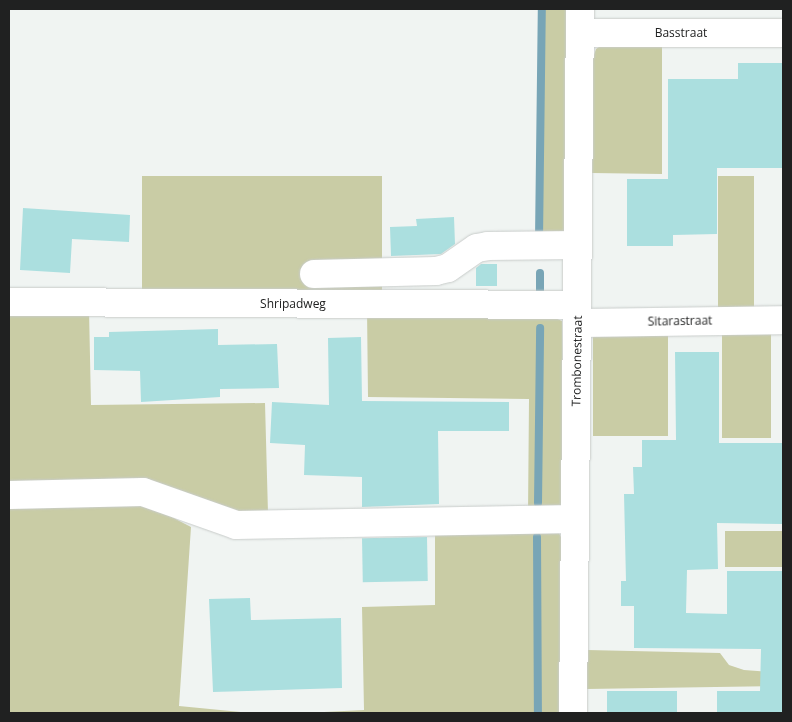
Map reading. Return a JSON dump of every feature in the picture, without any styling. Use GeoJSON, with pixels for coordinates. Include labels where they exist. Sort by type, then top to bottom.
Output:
{"type":"FeatureCollection","features":[{"type":"Feature","properties":{"kind":"street","name":"Basstraat"},"geometry":{"type":"LineString","coordinates":[[580,21],[783,33]]}},
{"type":"Feature","properties":{"kind":"street","name":"Trombonestraat"},"geometry":{"type":"LineString","coordinates":[[573,713],[580,21]]}},
{"type":"Feature","properties":{"kind":"street"},"geometry":{"type":"LineString","coordinates":[[314,274],[436,271],[448,268],[477,248],[488,246],[578,245]]}},
{"type":"Feature","properties":{"kind":"street","name":"Shripadweg"},"geometry":{"type":"LineString","coordinates":[[9,302],[578,314]]}},
{"type":"Feature","properties":{"kind":"street","name":"Sitarastraat"},"geometry":{"type":"LineString","coordinates":[[578,314],[783,320]]}},
{"type":"Feature","properties":{"kind":"street"},"geometry":{"type":"LineString","coordinates":[[9,495],[143,492],[236,525],[575,519]]}},
{"type":"Feature","properties":{"kind":"green space"},"geometry":{"type":"Polygon","coordinates":[[[542,9],[567,9],[567,239],[542,239],[542,9]]]}},
{"type":"Feature","properties":{"kind":"green space"},"geometry":{"type":"Polygon","coordinates":[[[602,45],[662,45],[662,174],[592,173],[593,58],[596,49],[602,45]]]}},
{"type":"Feature","properties":{"kind":"green space"},"geometry":{"type":"Polygon","coordinates":[[[142,176],[382,176],[382,298],[142,298],[142,176]]]}},
{"type":"Feature","properties":{"kind":"green space"},"geometry":{"type":"Polygon","coordinates":[[[718,176],[754,176],[754,312],[718,312],[718,176]]]}},
{"type":"Feature","properties":{"kind":"green space"},"geometry":{"type":"Polygon","coordinates":[[[9,309],[89,309],[91,405],[265,403],[268,513],[217,512],[9,487],[9,309]]]}},
{"type":"Feature","properties":{"kind":"green space"},"geometry":{"type":"Polygon","coordinates":[[[367,309],[548,315],[562,321],[564,503],[554,513],[528,514],[529,399],[368,397],[367,309]]]}},
{"type":"Feature","properties":{"kind":"green space"},"geometry":{"type":"Polygon","coordinates":[[[722,327],[771,327],[771,438],[722,438],[722,327]]]}},
{"type":"Feature","properties":{"kind":"green space"},"geometry":{"type":"Polygon","coordinates":[[[593,332],[668,332],[668,436],[593,436],[593,332]]]}},
{"type":"Feature","properties":{"kind":"green space"},"geometry":{"type":"Polygon","coordinates":[[[9,501],[143,502],[191,527],[179,706],[251,713],[9,713],[9,501]]]}},
{"type":"Feature","properties":{"kind":"green space"},"geometry":{"type":"Polygon","coordinates":[[[435,526],[557,529],[562,539],[561,713],[304,713],[364,710],[362,607],[435,605],[435,526]]]}},
{"type":"Feature","properties":{"kind":"green space"},"geometry":{"type":"Polygon","coordinates":[[[725,531],[783,531],[783,567],[725,567],[725,531]]]}},
{"type":"Feature","properties":{"kind":"green space"},"geometry":{"type":"Polygon","coordinates":[[[587,650],[720,653],[729,665],[744,670],[783,673],[783,686],[586,689],[587,650]]]}},
{"type":"Feature","properties":{"kind":"building"},"geometry":{"type":"Polygon","coordinates":[[[738,63],[783,63],[783,168],[717,168],[717,234],[673,235],[673,246],[627,246],[627,179],[668,179],[668,79],[738,79],[738,63]]]}},
{"type":"Feature","properties":{"kind":"building"},"geometry":{"type":"Polygon","coordinates":[[[23,208],[130,215],[129,242],[72,239],[70,273],[20,270],[23,208]]]}},
{"type":"Feature","properties":{"kind":"building"},"geometry":{"type":"Polygon","coordinates":[[[454,217],[455,244],[441,254],[391,256],[390,227],[417,226],[416,219],[454,217]]]}},
{"type":"Feature","properties":{"kind":"building"},"geometry":{"type":"Polygon","coordinates":[[[481,264],[497,264],[497,286],[476,286],[476,268],[481,264]]]}},
{"type":"Feature","properties":{"kind":"building"},"geometry":{"type":"Polygon","coordinates":[[[218,329],[218,345],[277,344],[279,388],[220,389],[220,397],[141,402],[140,371],[94,370],[94,337],[109,337],[109,332],[218,329]]]}},
{"type":"Feature","properties":{"kind":"building"},"geometry":{"type":"Polygon","coordinates":[[[361,337],[362,401],[509,402],[509,431],[438,431],[439,504],[362,507],[362,477],[304,475],[305,445],[270,443],[272,402],[329,405],[328,338],[361,337]]]}},
{"type":"Feature","properties":{"kind":"building"},"geometry":{"type":"Polygon","coordinates":[[[675,352],[719,352],[719,443],[783,443],[783,524],[717,523],[718,569],[687,570],[686,613],[727,614],[727,571],[783,571],[783,713],[717,713],[717,691],[760,691],[761,649],[634,648],[634,606],[621,606],[621,581],[626,581],[624,494],[634,494],[633,467],[642,467],[642,440],[676,440],[675,352]]]}},
{"type":"Feature","properties":{"kind":"building"},"geometry":{"type":"Polygon","coordinates":[[[427,537],[428,581],[363,582],[362,538],[427,537]]]}},
{"type":"Feature","properties":{"kind":"building"},"geometry":{"type":"Polygon","coordinates":[[[250,598],[251,620],[341,618],[342,688],[213,692],[209,599],[250,598]]]}},
{"type":"Feature","properties":{"kind":"building"},"geometry":{"type":"Polygon","coordinates":[[[607,691],[677,691],[677,713],[607,713],[607,691]]]}},
{"type":"Feature","properties":{"kind":"waterway"},"geometry":{"type":"LineString","coordinates":[[539,239],[542,9]]}},
{"type":"Feature","properties":{"kind":"waterway"},"geometry":{"type":"LineString","coordinates":[[540,273],[540,296]]}},
{"type":"Feature","properties":{"kind":"waterway"},"geometry":{"type":"LineString","coordinates":[[538,503],[540,328]]}},
{"type":"Feature","properties":{"kind":"waterway"},"geometry":{"type":"LineString","coordinates":[[537,537],[538,713]]}}]}
